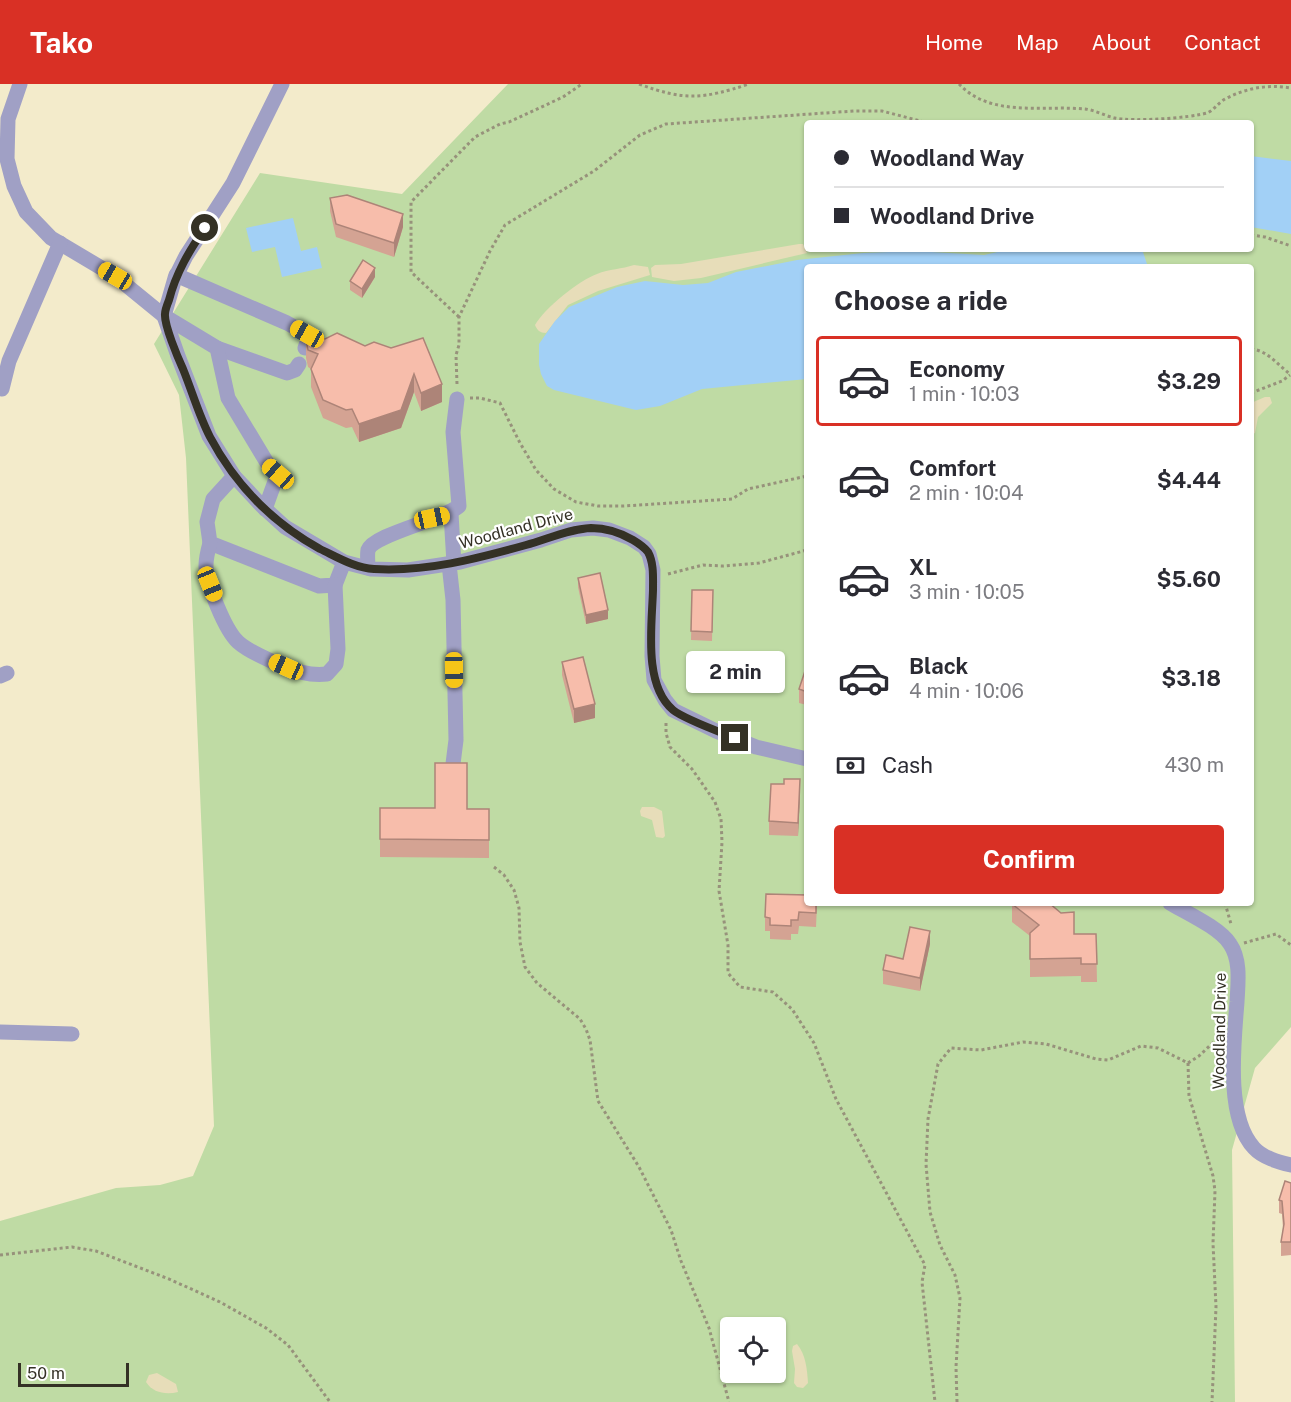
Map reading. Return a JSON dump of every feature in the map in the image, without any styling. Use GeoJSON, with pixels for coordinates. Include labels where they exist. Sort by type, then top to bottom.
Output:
{"type":"FeatureCollection","features":[{"type":"Feature","properties":{"kind":"street"},"geometry":{"type":"LineString","coordinates":[[20,84],[8,118],[7,159],[14,186],[26,212],[51,238],[115,276],[164,316],[217,348],[287,373],[295,370],[299,364]]}},
{"type":"Feature","properties":{"kind":"street"},"geometry":{"type":"LineString","coordinates":[[164,316],[176,275],[233,183],[282,84]]}},
{"type":"Feature","properties":{"kind":"street"},"geometry":{"type":"LineString","coordinates":[[3,388],[9,361],[60,243]]}},
{"type":"Feature","properties":{"kind":"street"},"geometry":{"type":"LineString","coordinates":[[176,275],[287,323],[307,334],[309,337],[305,348]]}},
{"type":"Feature","properties":{"kind":"street","name":"Woodland Drive"},"geometry":{"type":"LineString","coordinates":[[164,316],[209,436],[234,476],[285,527],[344,562],[368,568],[408,570],[504,551],[571,530],[593,528],[609,530],[630,538],[644,547],[649,554],[653,570],[654,680],[665,700]]}},
{"type":"Feature","properties":{"kind":"street"},"geometry":{"type":"LineString","coordinates":[[217,348],[228,398],[269,466],[278,474],[265,509]]}},
{"type":"Feature","properties":{"kind":"street"},"geometry":{"type":"LineString","coordinates":[[368,568],[368,549],[376,540],[432,518],[450,514],[459,506],[453,432],[457,399]]}},
{"type":"Feature","properties":{"kind":"street"},"geometry":{"type":"LineString","coordinates":[[234,476],[213,499],[207,522],[210,543],[206,567],[210,584],[229,629],[238,642],[254,653],[286,667],[312,675],[327,674],[336,664],[338,649],[334,585],[344,562]]}},
{"type":"Feature","properties":{"kind":"street"},"geometry":{"type":"LineString","coordinates":[[450,514],[456,740],[453,764]]}},
{"type":"Feature","properties":{"kind":"street"},"geometry":{"type":"LineString","coordinates":[[210,543],[319,586],[334,585]]}},
{"type":"Feature","properties":{"kind":"street"},"geometry":{"type":"LineString","coordinates":[[665,700],[674,710],[716,731],[756,747],[804,758]]}},
{"type":"Feature","properties":{"kind":"street","name":"Woodland Drive"},"geometry":{"type":"LineString","coordinates":[[1175,906],[1218,932],[1229,942],[1234,951],[1238,982],[1234,1074],[1241,1129],[1252,1147],[1260,1154],[1291,1165]]}},
{"type":"Feature","properties":{"kind":"street"},"geometry":{"type":"LineString","coordinates":[[0,1032],[72,1034]]}},
{"type":"Feature","properties":{"kind":"path"},"geometry":{"type":"LineString","coordinates":[[459,317],[411,272],[411,202],[475,137],[563,97],[582,84]]}},
{"type":"Feature","properties":{"kind":"path"},"geometry":{"type":"LineString","coordinates":[[639,84],[670,95],[704,97],[749,84]]}},
{"type":"Feature","properties":{"kind":"path"},"geometry":{"type":"LineString","coordinates":[[958,84],[979,100],[994,105],[1087,109],[1126,120]]}},
{"type":"Feature","properties":{"kind":"path"},"geometry":{"type":"LineString","coordinates":[[1140,120],[1208,112],[1223,100],[1266,85],[1291,88]]}},
{"type":"Feature","properties":{"kind":"path"},"geometry":{"type":"LineString","coordinates":[[804,477],[748,489],[732,499],[624,506],[598,506],[576,502],[554,489],[536,470],[519,443],[500,403],[480,398],[457,399],[456,355],[459,345],[459,317],[505,225],[594,171],[640,135],[666,124],[854,111],[882,111],[916,120]]}},
{"type":"Feature","properties":{"kind":"path"},"geometry":{"type":"LineString","coordinates":[[1254,235],[1291,246]]}},
{"type":"Feature","properties":{"kind":"path"},"geometry":{"type":"LineString","coordinates":[[1254,349],[1270,356],[1291,374],[1282,381],[1254,392]]}},
{"type":"Feature","properties":{"kind":"path"},"geometry":{"type":"LineString","coordinates":[[653,579],[692,566],[759,563],[804,551]]}},
{"type":"Feature","properties":{"kind":"path"},"geometry":{"type":"LineString","coordinates":[[665,700],[666,733],[670,747],[692,769],[715,802],[721,819],[719,891],[728,945],[728,973],[740,987],[773,992],[792,1010],[814,1043],[836,1099],[925,1265],[922,1282],[935,1402]]}},
{"type":"Feature","properties":{"kind":"path"},"geometry":{"type":"LineString","coordinates":[[494,867],[504,875],[514,890],[519,908],[519,932],[525,967],[537,983],[580,1019],[586,1029],[590,1040],[598,1101],[639,1167],[671,1230],[681,1261],[709,1328],[729,1402]]}},
{"type":"Feature","properties":{"kind":"path"},"geometry":{"type":"LineString","coordinates":[[1226,906],[1233,934]]}},
{"type":"Feature","properties":{"kind":"path"},"geometry":{"type":"LineString","coordinates":[[1238,939],[1242,943],[1276,934],[1291,945]]}},
{"type":"Feature","properties":{"kind":"path"},"geometry":{"type":"LineString","coordinates":[[1188,1063],[1199,1056],[1220,1035],[1235,1036]]}},
{"type":"Feature","properties":{"kind":"path"},"geometry":{"type":"LineString","coordinates":[[957,1402],[956,1367],[960,1298],[955,1275],[940,1245],[930,1212],[926,1164],[928,1119],[938,1064],[951,1048],[981,1050],[1023,1042],[1046,1044],[1096,1059],[1108,1060],[1141,1046],[1158,1048],[1188,1063]]}},
{"type":"Feature","properties":{"kind":"path"},"geometry":{"type":"LineString","coordinates":[[1188,1063],[1189,1096],[1214,1176],[1213,1243],[1216,1307],[1212,1402]]}},
{"type":"Feature","properties":{"kind":"path"},"geometry":{"type":"LineString","coordinates":[[0,1255],[72,1247],[96,1251],[169,1279],[220,1302],[266,1328],[288,1345],[330,1402]]}},
{"type":"Feature","properties":{"kind":"green space"},"geometry":{"type":"Polygon","coordinates":[[[508,84],[1291,84],[1291,1027],[1255,1068],[1232,1150],[1235,1402],[0,1402],[0,1221],[116,1188],[160,1185],[193,1176],[214,1126],[186,458],[179,395],[154,344],[260,173],[402,194],[508,84]]]}},
{"type":"Feature","properties":{"kind":"sand"},"geometry":{"type":"Polygon","coordinates":[[[799,244],[803,244],[804,252],[807,253],[701,278],[674,281],[652,277],[651,268],[655,265],[681,264],[799,244]]]}},
{"type":"Feature","properties":{"kind":"sand"},"geometry":{"type":"Polygon","coordinates":[[[634,265],[648,267],[650,275],[598,291],[568,305],[546,333],[540,332],[535,325],[546,311],[563,296],[589,278],[602,272],[634,265]]]}},
{"type":"Feature","properties":{"kind":"sand"},"geometry":{"type":"Polygon","coordinates":[[[1270,397],[1272,403],[1258,417],[1254,434],[1254,402],[1270,397]]]}},
{"type":"Feature","properties":{"kind":"sand"},"geometry":{"type":"Polygon","coordinates":[[[642,807],[654,807],[662,811],[665,836],[663,838],[656,837],[652,820],[641,816],[642,807]]]}},
{"type":"Feature","properties":{"kind":"sand"},"geometry":{"type":"Polygon","coordinates":[[[797,1344],[806,1367],[808,1383],[803,1388],[797,1387],[794,1383],[795,1369],[792,1351],[793,1346],[797,1344]]]}},
{"type":"Feature","properties":{"kind":"sand"},"geometry":{"type":"Polygon","coordinates":[[[157,1373],[176,1384],[178,1392],[160,1392],[152,1389],[146,1382],[149,1375],[157,1373]]]}},
{"type":"Feature","properties":{"kind":"water"},"geometry":{"type":"Polygon","coordinates":[[[1254,156],[1291,161],[1291,234],[1254,228],[1254,156]]]}},
{"type":"Feature","properties":{"kind":"water"},"geometry":{"type":"Polygon","coordinates":[[[293,218],[301,251],[317,247],[322,268],[282,277],[275,247],[252,252],[246,228],[293,218]]]}},
{"type":"Feature","properties":{"kind":"water"},"geometry":{"type":"Polygon","coordinates":[[[932,252],[984,255],[998,252],[1143,252],[1147,264],[804,264],[804,379],[702,389],[660,406],[636,410],[554,390],[547,386],[541,374],[539,344],[555,321],[569,307],[617,287],[645,281],[683,285],[708,283],[736,272],[797,260],[863,253],[932,252]]]}},
{"type":"Feature","properties":{"kind":"building"},"geometry":{"type":"Polygon","coordinates":[[[347,195],[403,214],[394,243],[336,224],[330,198],[347,195]]]}},
{"type":"Feature","properties":{"kind":"building"},"geometry":{"type":"Polygon","coordinates":[[[363,260],[375,268],[362,289],[350,281],[363,260]]]}},
{"type":"Feature","properties":{"kind":"building"},"geometry":{"type":"Polygon","coordinates":[[[337,333],[365,346],[374,342],[391,348],[423,338],[442,384],[421,393],[414,374],[401,410],[359,424],[352,409],[346,410],[323,400],[311,369],[318,354],[308,350],[306,340],[314,334],[325,339],[337,333]]]}},
{"type":"Feature","properties":{"kind":"building"},"geometry":{"type":"Polygon","coordinates":[[[600,573],[608,610],[586,615],[578,578],[600,573]]]}},
{"type":"Feature","properties":{"kind":"building"},"geometry":{"type":"Polygon","coordinates":[[[692,590],[713,590],[712,632],[691,631],[692,590]]]}},
{"type":"Feature","properties":{"kind":"building"},"geometry":{"type":"Polygon","coordinates":[[[583,657],[595,704],[574,709],[562,662],[583,657]]]}},
{"type":"Feature","properties":{"kind":"building"},"geometry":{"type":"Polygon","coordinates":[[[804,674],[804,691],[799,689],[804,674]]]}},
{"type":"Feature","properties":{"kind":"building"},"geometry":{"type":"Polygon","coordinates":[[[435,763],[467,763],[467,809],[489,809],[489,840],[380,839],[380,808],[435,808],[435,763]]]}},
{"type":"Feature","properties":{"kind":"building"},"geometry":{"type":"Polygon","coordinates":[[[784,779],[800,779],[798,823],[769,821],[771,784],[784,784],[784,779]]]}},
{"type":"Feature","properties":{"kind":"building"},"geometry":{"type":"Polygon","coordinates":[[[766,894],[804,895],[804,906],[816,906],[816,913],[799,912],[798,920],[791,920],[791,926],[770,925],[770,918],[765,917],[766,894]]]}},
{"type":"Feature","properties":{"kind":"building"},"geometry":{"type":"Polygon","coordinates":[[[1015,906],[1053,906],[1061,913],[1074,912],[1074,934],[1096,934],[1097,964],[1081,964],[1081,958],[1030,959],[1030,933],[1039,925],[1015,906]]]}},
{"type":"Feature","properties":{"kind":"building"},"geometry":{"type":"Polygon","coordinates":[[[910,927],[930,931],[920,978],[883,970],[886,955],[903,959],[910,927]]]}},
{"type":"Feature","properties":{"kind":"building"},"geometry":{"type":"Polygon","coordinates":[[[1285,1181],[1291,1183],[1291,1242],[1281,1242],[1284,1224],[1282,1201],[1279,1200],[1285,1181]]]}},
{"type":"Feature","properties":{"kind":"route"},"geometry":{"type":"LineString","coordinates":[[205,228],[186,256],[175,278],[164,316],[209,436],[234,476],[262,506],[285,527],[316,546],[344,562],[371,569],[408,570],[460,562],[495,554],[571,530],[593,528],[609,530],[630,538],[644,547],[649,554],[653,570],[654,680],[665,700],[674,710],[735,738]]}}]}
